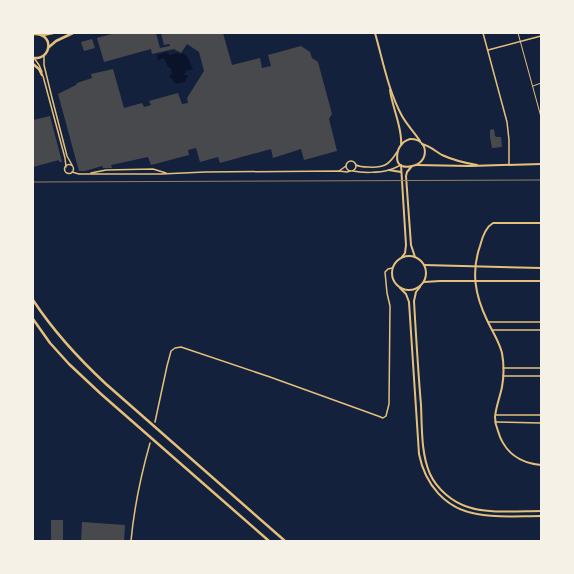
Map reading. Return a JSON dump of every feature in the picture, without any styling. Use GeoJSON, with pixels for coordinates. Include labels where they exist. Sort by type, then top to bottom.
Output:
{"type":"FeatureCollection","features":[{"type":"Feature","properties":{"kind":"highway"},"geometry":{"type":"LineString","coordinates":[[33,34],[38,33],[43,35],[52,33]]}},
{"type":"Feature","properties":{"kind":"highway"},"geometry":{"type":"LineString","coordinates":[[34,58],[44,55],[49,47],[56,41],[73,33]]}},
{"type":"Feature","properties":{"kind":"highway"},"geometry":{"type":"LineString","coordinates":[[43,35],[47,40],[49,47]]}},
{"type":"Feature","properties":{"kind":"highway"},"geometry":{"type":"LineString","coordinates":[[33,64],[39,69],[42,75]]}},
{"type":"Feature","properties":{"kind":"highway"},"geometry":{"type":"LineString","coordinates":[[33,300],[59,335],[81,360],[106,384],[285,541]]}},
{"type":"Feature","properties":{"kind":"highway"},"geometry":{"type":"LineString","coordinates":[[33,319],[50,343],[69,364],[101,394],[269,541]]}},
{"type":"Feature","properties":{"kind":"main road"},"geometry":{"type":"LineString","coordinates":[[375,33],[390,87],[404,119],[424,148],[425,155],[421,162],[413,166],[407,172],[406,176],[411,245],[415,257]]}},
{"type":"Feature","properties":{"kind":"main road"},"geometry":{"type":"LineString","coordinates":[[390,87],[391,100],[401,138],[397,158],[401,165],[406,245],[405,253],[396,262],[392,268],[391,274],[392,280],[406,294],[409,302],[419,454],[422,466],[431,484],[439,495],[450,504],[458,508],[471,513],[489,516],[541,516]]}},
{"type":"Feature","properties":{"kind":"main road"},"geometry":{"type":"LineString","coordinates":[[400,146],[410,139],[415,139],[449,158],[482,166]]}},
{"type":"Feature","properties":{"kind":"main road"},"geometry":{"type":"LineString","coordinates":[[401,165],[408,167],[541,164]]}},
{"type":"Feature","properties":{"kind":"main road"},"geometry":{"type":"LineString","coordinates":[[389,170],[401,172]]}},
{"type":"Feature","properties":{"kind":"main road"},"geometry":{"type":"LineString","coordinates":[[541,223],[493,223],[489,226],[481,241],[475,267],[475,281],[479,303],[496,336],[502,353],[502,387],[495,422],[505,447],[514,455],[525,461],[531,464],[541,465]]}},
{"type":"Feature","properties":{"kind":"main road"},"geometry":{"type":"LineString","coordinates":[[402,257],[415,257],[424,265],[426,274],[424,282],[416,292],[414,301],[424,451],[431,476],[439,488],[447,495],[469,508],[488,511],[541,511]]}},
{"type":"Feature","properties":{"kind":"main road"},"geometry":{"type":"LineString","coordinates":[[424,265],[541,268]]}},
{"type":"Feature","properties":{"kind":"main road"},"geometry":{"type":"LineString","coordinates":[[424,282],[541,281]]}},
{"type":"Feature","properties":{"kind":"main road"},"geometry":{"type":"LineString","coordinates":[[400,288],[410,291],[420,287]]}},
{"type":"Feature","properties":{"kind":"street"},"geometry":{"type":"LineString","coordinates":[[484,33],[507,122],[509,165]]}},
{"type":"Feature","properties":{"kind":"street"},"geometry":{"type":"LineString","coordinates":[[518,33],[541,117]]}},
{"type":"Feature","properties":{"kind":"street"},"geometry":{"type":"LineString","coordinates":[[488,50],[541,36]]}},
{"type":"Feature","properties":{"kind":"street"},"geometry":{"type":"LineString","coordinates":[[44,55],[44,69],[67,156],[74,169],[72,172]]}},
{"type":"Feature","properties":{"kind":"street"},"geometry":{"type":"LineString","coordinates":[[34,58],[40,66],[65,158],[65,170],[69,173],[161,174],[339,171],[376,172],[389,170],[401,165]]}},
{"type":"Feature","properties":{"kind":"street"},"geometry":{"type":"LineString","coordinates":[[533,86],[541,83]]}},
{"type":"Feature","properties":{"kind":"street"},"geometry":{"type":"LineString","coordinates":[[339,171],[346,166],[347,162],[350,161],[364,168],[383,166],[393,159],[398,150]]}},
{"type":"Feature","properties":{"kind":"street"},"geometry":{"type":"LineString","coordinates":[[66,167],[72,165]]}},
{"type":"Feature","properties":{"kind":"street"},"geometry":{"type":"LineString","coordinates":[[352,171],[355,169],[356,165]]}},
{"type":"Feature","properties":{"kind":"street"},"geometry":{"type":"LineString","coordinates":[[346,166],[347,169],[352,171]]}},
{"type":"Feature","properties":{"kind":"street"},"geometry":{"type":"LineString","coordinates":[[88,174],[106,170],[153,169],[168,173]]}},
{"type":"Feature","properties":{"kind":"street"},"geometry":{"type":"LineString","coordinates":[[155,422],[171,351],[175,348],[181,347],[270,377],[383,418],[386,416],[388,410],[389,399],[390,306],[385,272],[392,268]]}},
{"type":"Feature","properties":{"kind":"street"},"geometry":{"type":"LineString","coordinates":[[488,322],[541,322]]}},
{"type":"Feature","properties":{"kind":"street"},"geometry":{"type":"LineString","coordinates":[[492,330],[541,330]]}},
{"type":"Feature","properties":{"kind":"street"},"geometry":{"type":"LineString","coordinates":[[503,368],[541,368]]}},
{"type":"Feature","properties":{"kind":"street"},"geometry":{"type":"LineString","coordinates":[[503,376],[541,376]]}},
{"type":"Feature","properties":{"kind":"street"},"geometry":{"type":"LineString","coordinates":[[496,415],[541,415]]}},
{"type":"Feature","properties":{"kind":"street"},"geometry":{"type":"LineString","coordinates":[[495,422],[541,423]]}},
{"type":"Feature","properties":{"kind":"street"},"geometry":{"type":"LineString","coordinates":[[131,541],[134,514],[150,443]]}},
{"type":"Feature","properties":{"kind":"water"},"geometry":{"type":"Polygon","coordinates":[[[167,52],[169,55],[183,53],[188,59],[193,70],[186,71],[184,75],[188,75],[185,82],[176,84],[169,76],[172,74],[171,68],[168,67],[164,58],[158,60],[157,55],[167,52]]]}},
{"type":"Feature","properties":{"kind":"building"},"geometry":{"type":"Polygon","coordinates":[[[115,33],[156,33],[160,48],[170,46],[169,44],[164,45],[161,33],[223,33],[232,65],[260,58],[262,68],[271,66],[268,55],[301,46],[310,52],[312,58],[318,62],[332,114],[329,119],[337,151],[304,160],[301,149],[273,158],[271,149],[220,163],[218,157],[200,162],[196,148],[188,150],[189,155],[151,165],[148,157],[111,165],[112,168],[103,168],[102,166],[85,171],[79,171],[58,94],[76,85],[77,83],[92,78],[91,74],[113,69],[124,108],[142,103],[144,107],[151,105],[149,101],[178,93],[182,104],[188,103],[187,98],[204,71],[199,52],[187,44],[181,53],[174,49],[152,54],[151,49],[104,62],[97,38],[115,33]]]}},
{"type":"Feature","properties":{"kind":"building"},"geometry":{"type":"Polygon","coordinates":[[[92,39],[95,48],[84,51],[81,42],[92,39]]]}},
{"type":"Feature","properties":{"kind":"building"},"geometry":{"type":"Polygon","coordinates":[[[50,116],[62,162],[59,162],[59,160],[33,167],[33,120],[50,116]]]}},
{"type":"Feature","properties":{"kind":"building"},"geometry":{"type":"Polygon","coordinates":[[[494,129],[495,136],[501,137],[502,147],[492,148],[490,130],[494,129]]]}},
{"type":"Feature","properties":{"kind":"building"},"geometry":{"type":"Polygon","coordinates":[[[51,520],[63,520],[63,541],[51,541],[51,520]]]}},
{"type":"Feature","properties":{"kind":"building"},"geometry":{"type":"Polygon","coordinates":[[[82,522],[125,525],[124,541],[81,541],[82,522]]]}},
{"type":"Feature","properties":{"kind":"railway"},"geometry":{"type":"LineString","coordinates":[[33,182],[541,180]]}}]}
